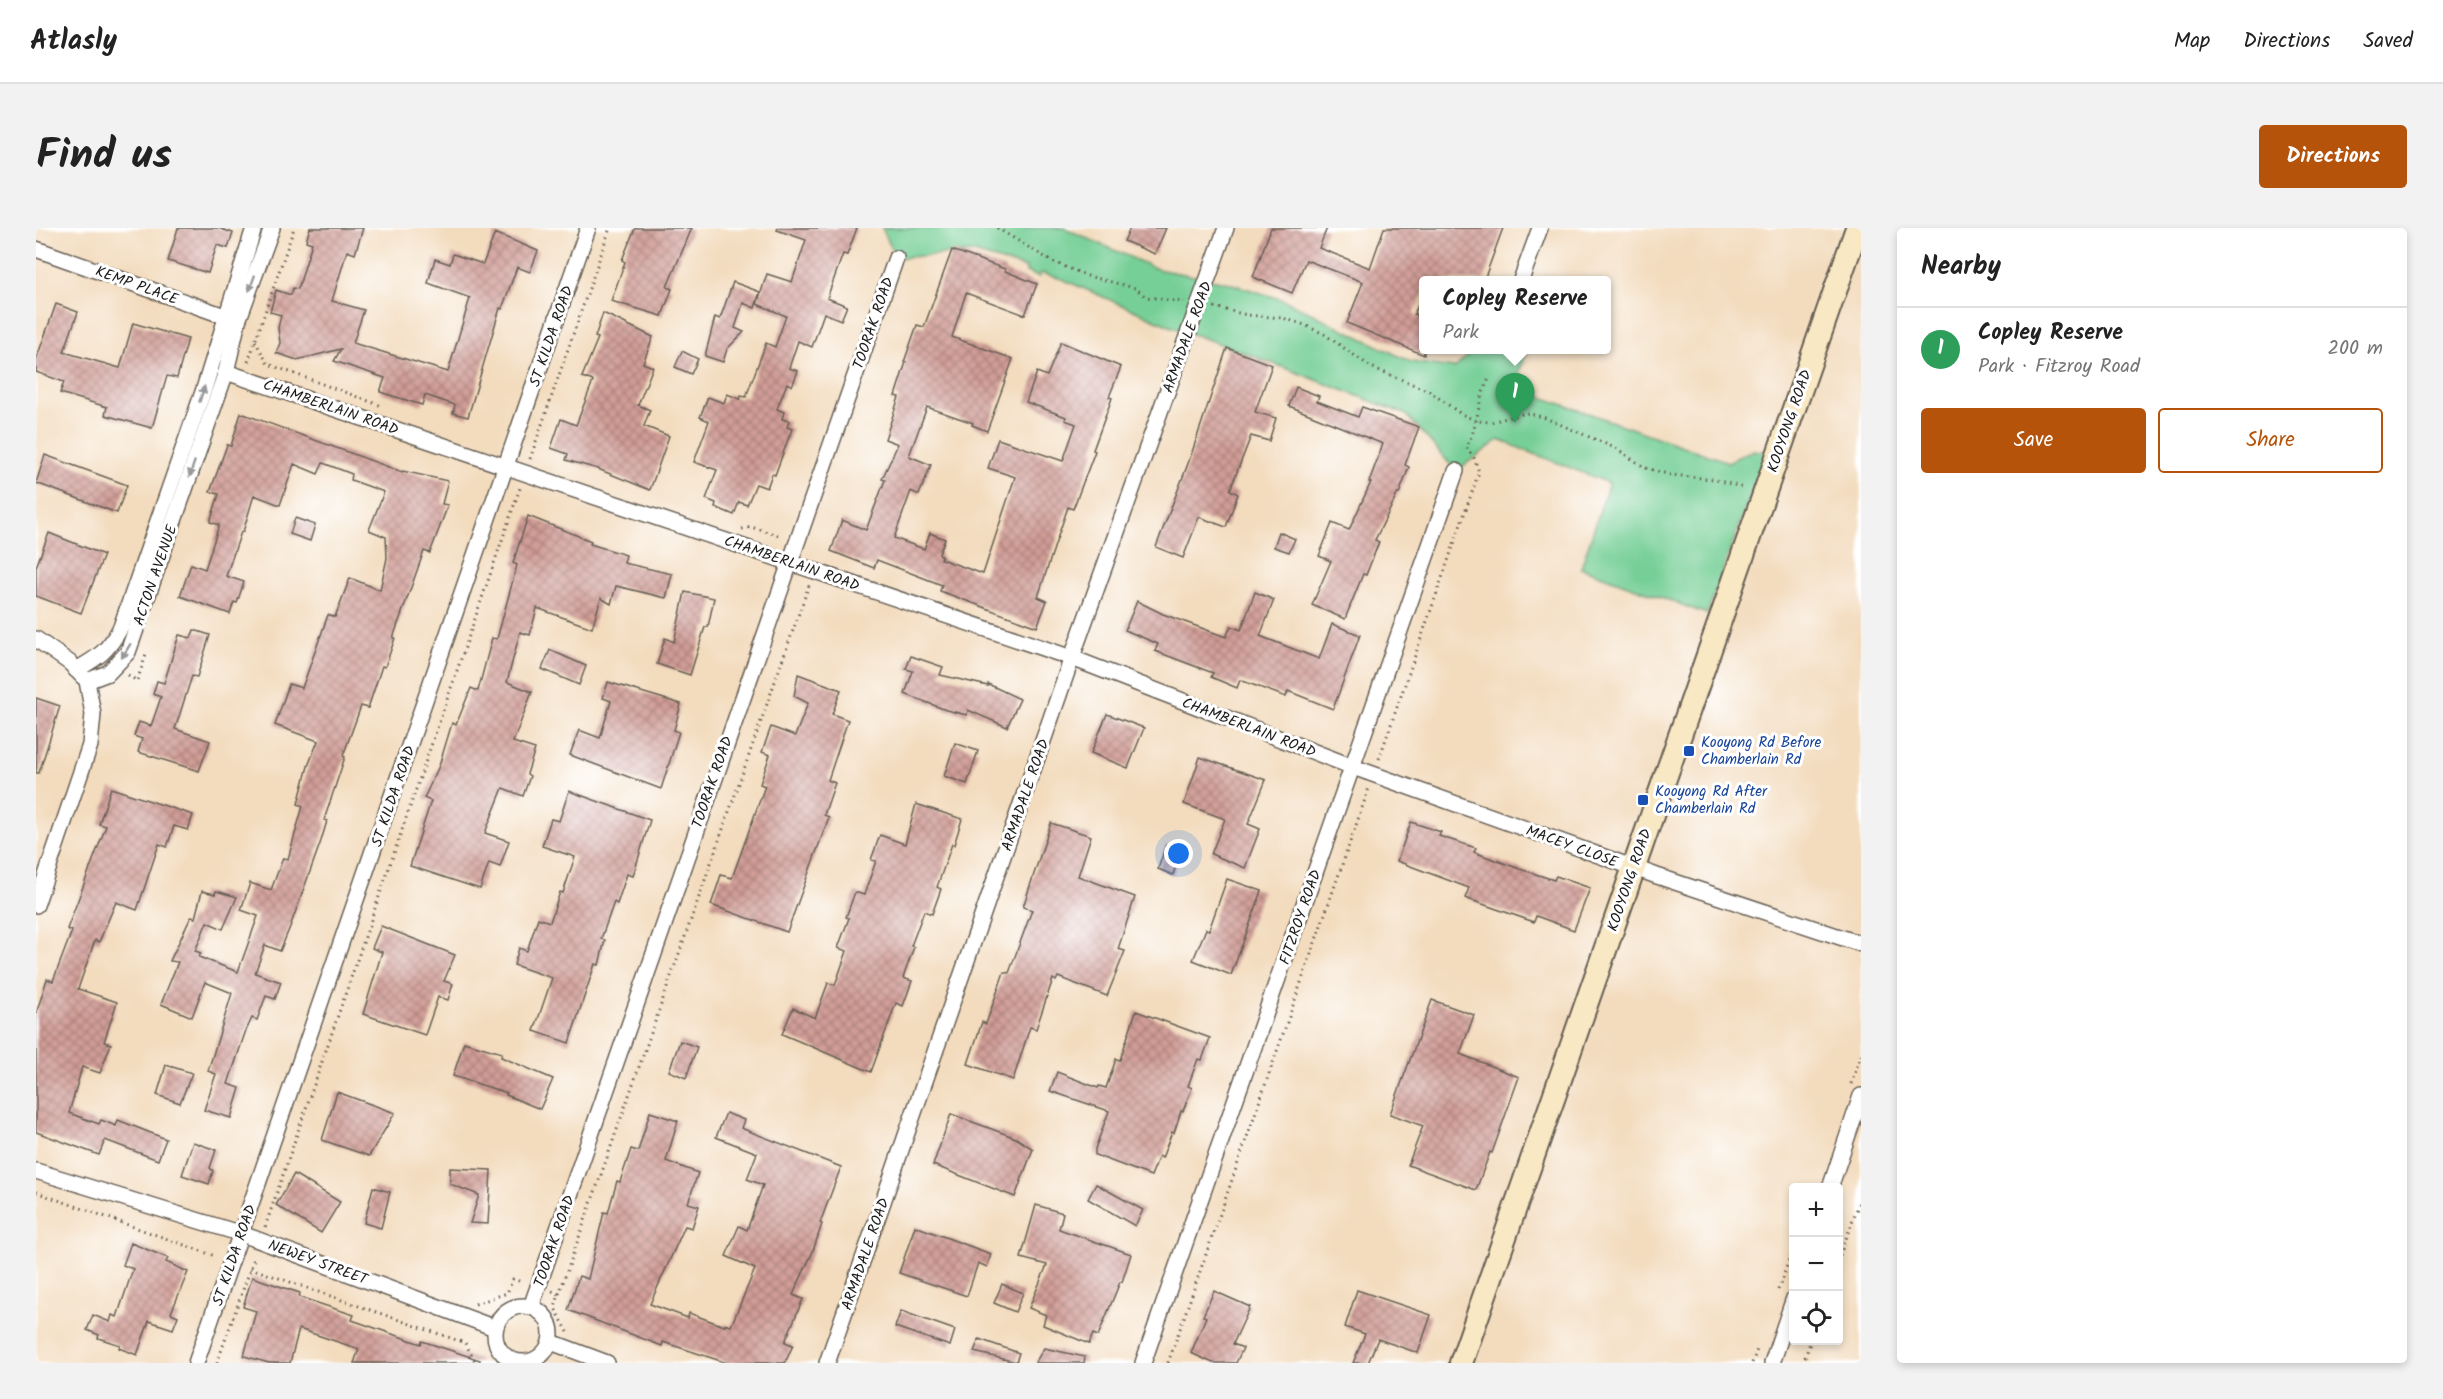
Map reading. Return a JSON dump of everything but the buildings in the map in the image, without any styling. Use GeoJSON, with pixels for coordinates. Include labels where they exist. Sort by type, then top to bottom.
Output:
{"type":"FeatureCollection","features":[{"type":"Feature","properties":{"kind":"street","name":"ACTON AVENUE"},"geometry":{"type":"LineString","coordinates":[[82,675],[108,673],[128,652],[226,372],[232,319],[254,228]]}},
{"type":"Feature","properties":{"kind":"street","name":"ACTON AVENUE"},"geometry":{"type":"LineString","coordinates":[[82,675],[111,645],[121,627],[204,389],[272,228]]}},
{"type":"Feature","properties":{"kind":"street","name":"ST KILDA ROAD"},"geometry":{"type":"LineString","coordinates":[[196,1363],[588,228]]}},
{"type":"Feature","properties":{"kind":"street","name":"ARMADALE ROAD"},"geometry":{"type":"LineString","coordinates":[[827,1363],[1072,658],[1226,228]]}},
{"type":"Feature","properties":{"kind":"street"},"geometry":{"type":"LineString","coordinates":[[1522,276],[1540,228]]}},
{"type":"Feature","properties":{"kind":"street","name":"KOOYONG ROAD"},"geometry":{"type":"LineString","coordinates":[[1461,1363],[1857,228]]}},
{"type":"Feature","properties":{"kind":"street","name":"KEMP PLACE"},"geometry":{"type":"LineString","coordinates":[[36,249],[232,319]]}},
{"type":"Feature","properties":{"kind":"street","name":"TOORAK ROAD"},"geometry":{"type":"LineString","coordinates":[[531,1306],[896,258]]}},
{"type":"Feature","properties":{"kind":"street","name":"CHAMBERLAIN ROAD"},"geometry":{"type":"LineString","coordinates":[[226,372],[1072,658],[1353,767]]}},
{"type":"Feature","properties":{"kind":"street","name":"FITZROY ROAD"},"geometry":{"type":"LineString","coordinates":[[1143,1363],[1456,471]]}},
{"type":"Feature","properties":{"kind":"street"},"geometry":{"type":"LineString","coordinates":[[36,639],[82,675],[93,714],[90,745],[36,905]]}},
{"type":"Feature","properties":{"kind":"street","name":"MACEY CLOSE"},"geometry":{"type":"LineString","coordinates":[[1353,767],[1634,868],[1861,944]]}},
{"type":"Feature","properties":{"kind":"street"},"geometry":{"type":"LineString","coordinates":[[1832,1183],[1861,1096]]}},
{"type":"Feature","properties":{"kind":"street","name":"NEWEY STREET"},"geometry":{"type":"LineString","coordinates":[[36,1171],[242,1234],[495,1328]]}},
{"type":"Feature","properties":{"kind":"street"},"geometry":{"type":"LineString","coordinates":[[531,1306],[541,1312],[551,1326],[551,1342],[546,1353],[533,1362],[516,1363],[506,1358],[496,1345],[495,1328],[501,1316],[515,1307],[531,1306]]}},
{"type":"Feature","properties":{"kind":"street"},"geometry":{"type":"LineString","coordinates":[[1772,1363],[1789,1313]]}},
{"type":"Feature","properties":{"kind":"street"},"geometry":{"type":"LineString","coordinates":[[551,1342],[607,1363]]}},
{"type":"Feature","properties":{"kind":"path"},"geometry":{"type":"LineString","coordinates":[[218,1363],[610,228]]}},
{"type":"Feature","properties":{"kind":"path"},"geometry":{"type":"LineString","coordinates":[[997,228],[1053,262],[1088,276],[1135,288],[1146,297],[1176,301]]}},
{"type":"Feature","properties":{"kind":"path"},"geometry":{"type":"LineString","coordinates":[[1218,308],[1247,315],[1283,318],[1302,324],[1324,334],[1371,368],[1429,391],[1461,414],[1478,421],[1491,422],[1526,412],[1615,448],[1646,468],[1671,475],[1712,479],[1764,492]]}},
{"type":"Feature","properties":{"kind":"path"},"geometry":{"type":"LineString","coordinates":[[1168,1363],[1479,472],[1474,458],[1466,447],[1478,421],[1481,392],[1489,378]]}},
{"type":"Feature","properties":{"kind":"path"},"geometry":{"type":"LineString","coordinates":[[559,1294],[814,571]]}},
{"type":"Feature","properties":{"kind":"path"},"geometry":{"type":"LineString","coordinates":[[36,1192],[465,1343],[477,1363]]}},
{"type":"Feature","properties":{"kind":"path"},"geometry":{"type":"LineString","coordinates":[[1843,1249],[1861,1197]]}},
{"type":"Feature","properties":{"kind":"path"},"geometry":{"type":"LineString","coordinates":[[1803,1363],[1810,1345]]}},
{"type":"Feature","properties":{"kind":"green space"},"geometry":{"type":"Polygon","coordinates":[[[882,228],[1064,228],[1157,269],[1226,282],[1286,301],[1411,362],[1455,368],[1470,354],[1526,354],[1519,372],[1530,392],[1536,395],[1728,462],[1753,450],[1766,452],[1707,614],[1581,568],[1609,483],[1499,440],[1456,471],[1407,415],[1170,326],[1062,279],[1041,273],[1039,277],[1026,272],[1026,268],[971,252],[896,258],[882,228]]]}},
{"type":"Feature","properties":{"kind":"place","name":"Copley Reserve"},"geometry":{"type":"Point","coordinates":[1515,423]}},
{"type":"Feature","properties":{"kind":"place","name":"Kooyong Rd Before Chamberlain Rd"},"geometry":{"type":"Point","coordinates":[1689,751]}},
{"type":"Feature","properties":{"kind":"place","name":"Kooyong Rd After Chamberlain Rd"},"geometry":{"type":"Point","coordinates":[1643,800]}}]}
